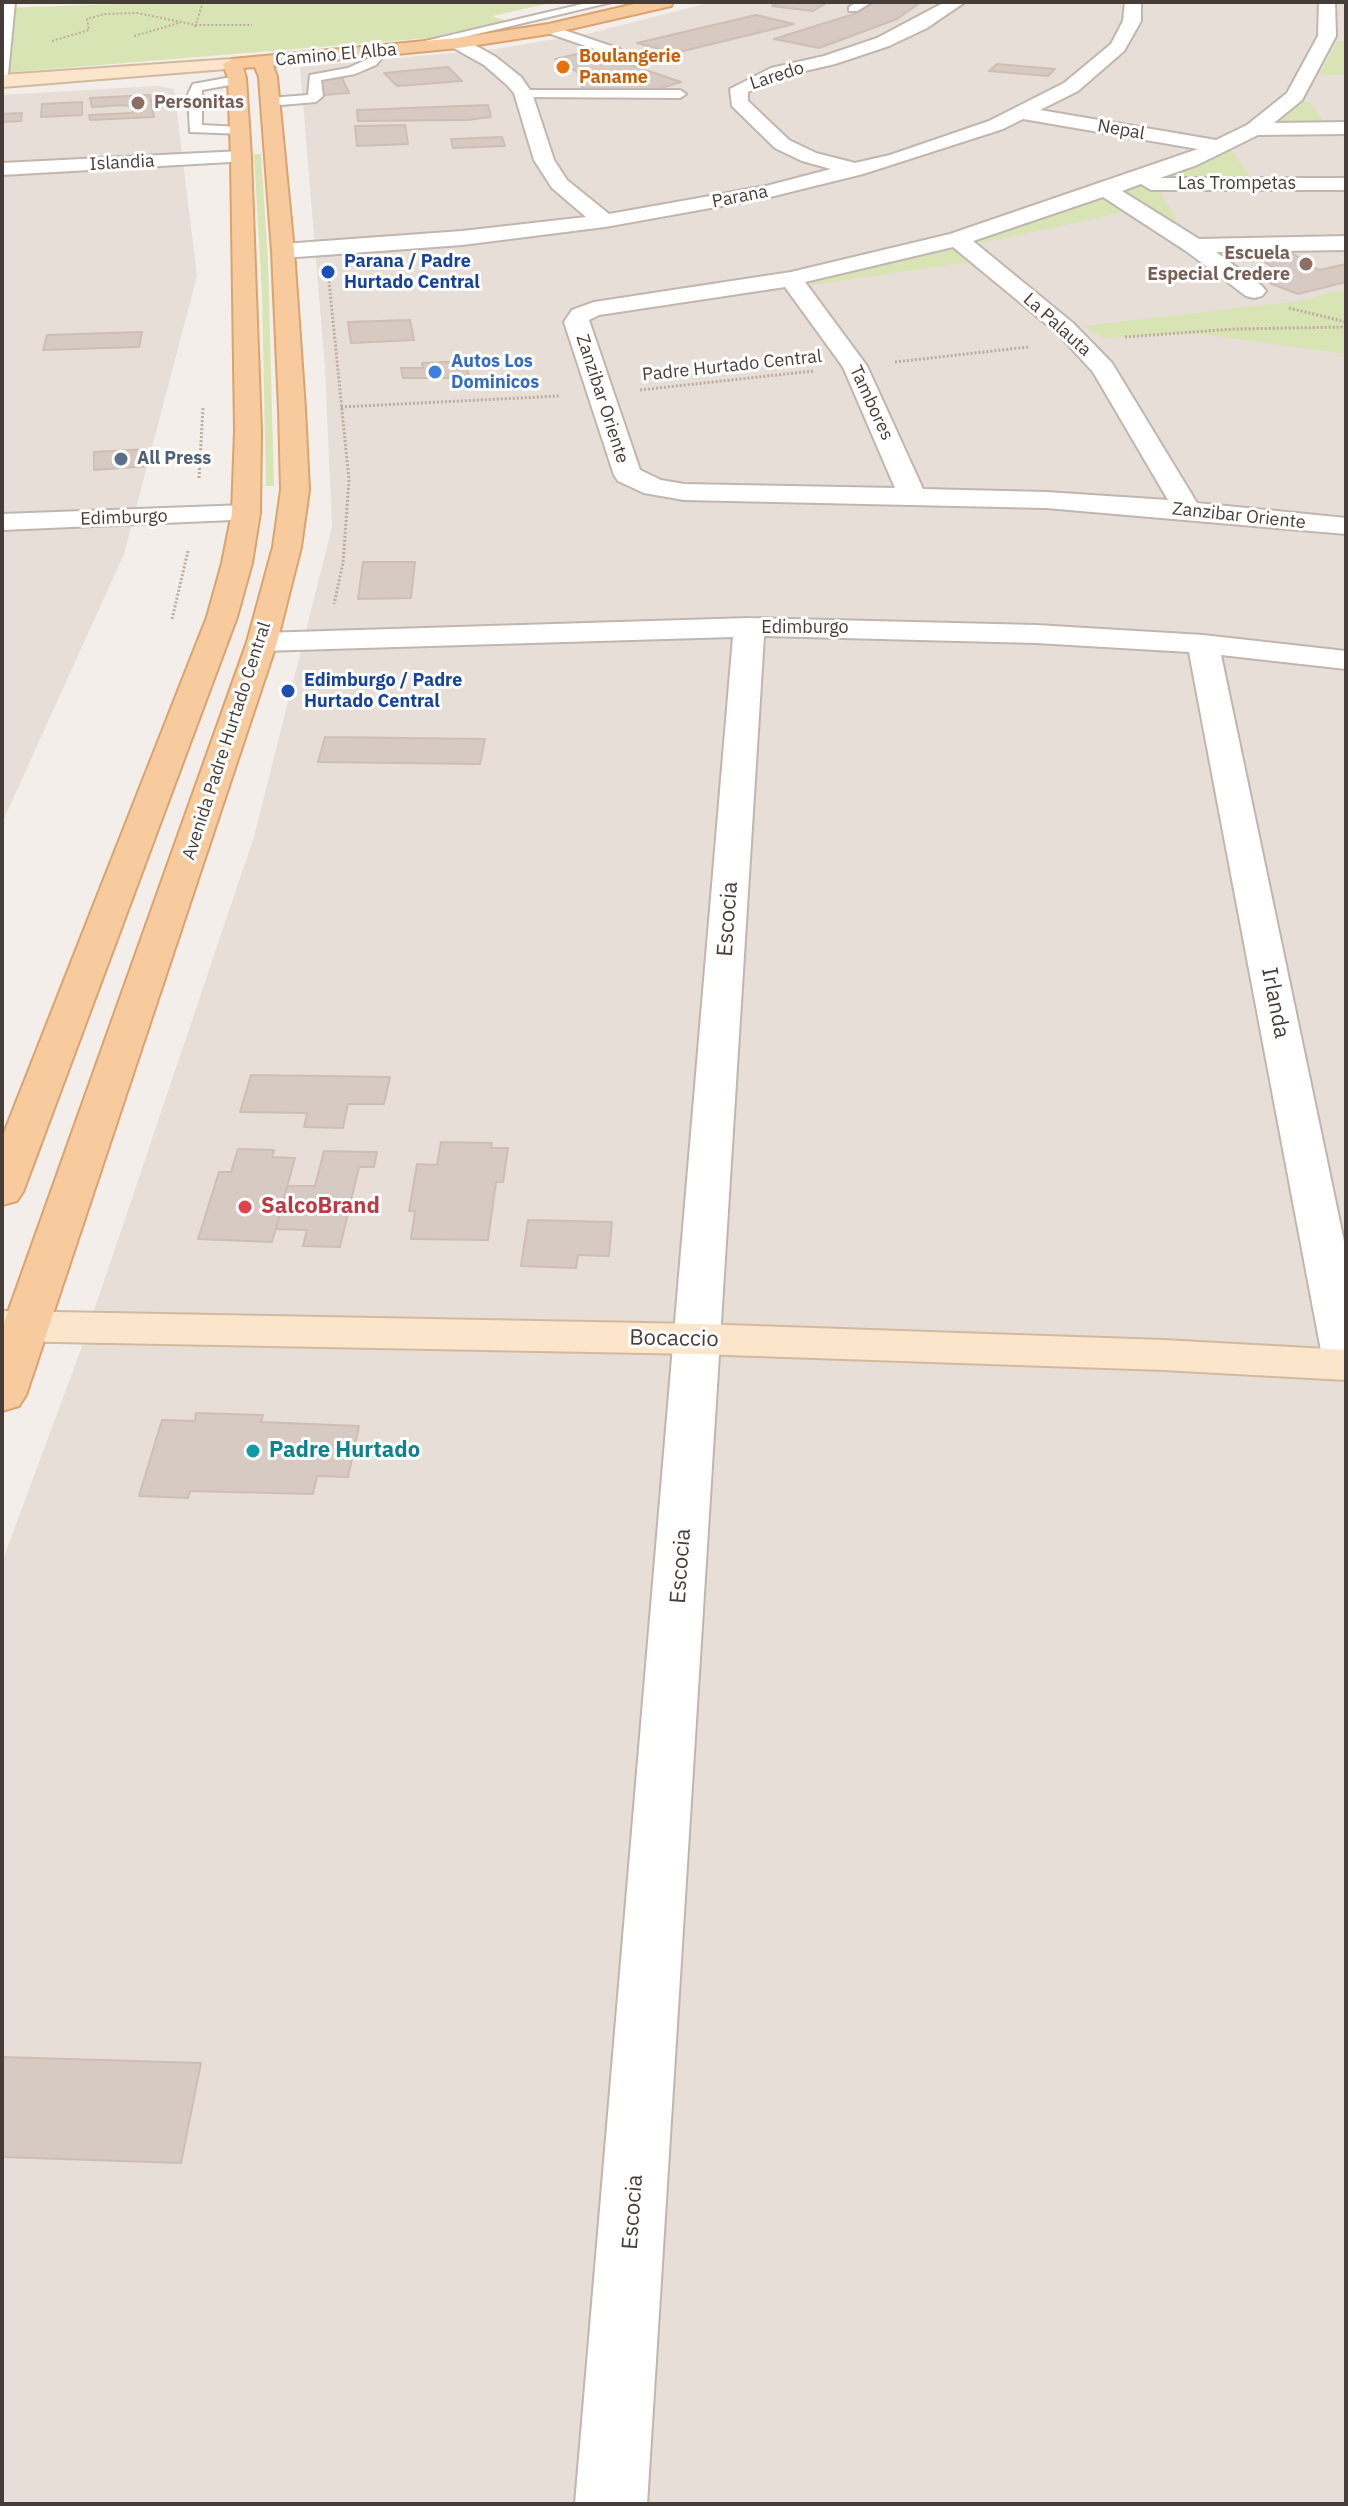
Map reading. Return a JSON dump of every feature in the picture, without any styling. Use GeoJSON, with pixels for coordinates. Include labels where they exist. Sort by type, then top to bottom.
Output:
{"type":"FeatureCollection","features":[{"type":"Feature","properties":{"kind":"main road","name":"Camino El Alba"},"geometry":{"type":"LineString","coordinates":[[234,72],[262,62],[458,43],[549,29],[665,2]]}},
{"type":"Feature","properties":{"kind":"main road","name":"Avenida Padre Hurtado Central"},"geometry":{"type":"LineString","coordinates":[[2,1395],[14,1326],[262,642],[287,547],[295,490],[292,409],[283,251],[268,77],[262,62]]}},
{"type":"Feature","properties":{"kind":"main road","name":"Avenida Padre Hurtado Central"},"geometry":{"type":"LineString","coordinates":[[2,1192],[222,617],[246,513],[248,416],[240,144],[234,72]]}},
{"type":"Feature","properties":{"kind":"street","name":"Laredo"},"geometry":{"type":"LineString","coordinates":[[859,170],[809,157],[782,144],[739,102],[739,89],[777,72],[829,60],[883,42],[957,2]]}},
{"type":"Feature","properties":{"kind":"street","name":"Parana"},"geometry":{"type":"LineString","coordinates":[[283,251],[462,238],[605,221],[741,198],[859,170],[933,148],[1022,113],[1071,87],[1106,60],[1126,34],[1133,2]]}},
{"type":"Feature","properties":{"kind":"street","name":"Zanzibar Oriente"},"geometry":{"type":"LineString","coordinates":[[1327,2],[1336,36],[1313,79],[1288,104],[1254,129],[1219,147],[1107,190],[957,239],[791,279],[620,303],[580,315],[576,322],[628,475],[654,487],[684,492],[912,495],[1188,510],[1346,526]]}},
{"type":"Feature","properties":{"kind":"street"},"geometry":{"type":"LineString","coordinates":[[458,43],[504,71],[523,93],[544,160],[559,184],[572,198],[605,221]]}},
{"type":"Feature","properties":{"kind":"street","name":"Camino El Alba"},"geometry":{"type":"LineString","coordinates":[[2,81],[234,72]]}},
{"type":"Feature","properties":{"kind":"street","name":"Nepal"},"geometry":{"type":"LineString","coordinates":[[1022,113],[1219,147]]}},
{"type":"Feature","properties":{"kind":"street"},"geometry":{"type":"LineString","coordinates":[[1254,129],[1346,128]]}},
{"type":"Feature","properties":{"kind":"street","name":"Islandia"},"geometry":{"type":"LineString","coordinates":[[2,169],[240,144]]}},
{"type":"Feature","properties":{"kind":"street","name":"Las Trompetas"},"geometry":{"type":"LineString","coordinates":[[1128,182],[1346,184]]}},
{"type":"Feature","properties":{"kind":"street"},"geometry":{"type":"LineString","coordinates":[[1107,190],[1194,246],[1254,291]]}},
{"type":"Feature","properties":{"kind":"street","name":"La Palauta"},"geometry":{"type":"LineString","coordinates":[[957,239],[1079,341],[1103,368],[1188,510]]}},
{"type":"Feature","properties":{"kind":"street"},"geometry":{"type":"LineString","coordinates":[[1194,246],[1346,243]]}},
{"type":"Feature","properties":{"kind":"street","name":"Tambores"},"geometry":{"type":"LineString","coordinates":[[791,279],[855,366],[912,495]]}},
{"type":"Feature","properties":{"kind":"street","name":"Edimburgo"},"geometry":{"type":"LineString","coordinates":[[2,522],[246,513]]}},
{"type":"Feature","properties":{"kind":"street","name":"Edimburgo"},"geometry":{"type":"LineString","coordinates":[[262,642],[749,627],[1021,633],[1203,644],[1346,660]]}},
{"type":"Feature","properties":{"kind":"street","name":"Escocia"},"geometry":{"type":"LineString","coordinates":[[611,2504],[749,627]]}},
{"type":"Feature","properties":{"kind":"street","name":"Irlanda"},"geometry":{"type":"LineString","coordinates":[[1203,644],[1346,1363]]}},
{"type":"Feature","properties":{"kind":"street","name":"Bocaccio"},"geometry":{"type":"LineString","coordinates":[[14,1326],[698,1339],[1346,1363]]}},
{"type":"Feature","properties":{"kind":"lane"},"geometry":{"type":"LineString","coordinates":[[2,74],[4,28],[9,2]]}},
{"type":"Feature","properties":{"kind":"lane"},"geometry":{"type":"LineString","coordinates":[[269,102],[311,99],[317,96],[314,78],[351,71],[372,62],[386,51],[606,2]]}},
{"type":"Feature","properties":{"kind":"lane"},"geometry":{"type":"LineString","coordinates":[[853,9],[866,2]]}},
{"type":"Feature","properties":{"kind":"lane"},"geometry":{"type":"LineString","coordinates":[[549,29],[616,52]]}},
{"type":"Feature","properties":{"kind":"lane"},"geometry":{"type":"LineString","coordinates":[[234,72],[197,87],[194,94],[195,129],[240,144]]}},
{"type":"Feature","properties":{"kind":"lane"},"geometry":{"type":"LineString","coordinates":[[523,93],[680,94]]}},
{"type":"Feature","properties":{"kind":"path"},"geometry":{"type":"LineString","coordinates":[[194,31],[203,2]]}},
{"type":"Feature","properties":{"kind":"path"},"geometry":{"type":"LineString","coordinates":[[46,43],[89,30],[87,19],[104,14],[137,13],[196,25],[258,25]]}},
{"type":"Feature","properties":{"kind":"path"},"geometry":{"type":"LineString","coordinates":[[130,43],[132,37],[142,32],[179,23]]}},
{"type":"Feature","properties":{"kind":"path"},"geometry":{"type":"LineString","coordinates":[[1254,291],[1295,311],[1346,324]]}},
{"type":"Feature","properties":{"kind":"path","name":"Padre Hurtado Central"},"geometry":{"type":"LineString","coordinates":[[292,409],[599,394],[1173,332],[1346,324]]}},
{"type":"Feature","properties":{"kind":"path"},"geometry":{"type":"LineString","coordinates":[[172,621],[197,515],[203,404]]}},
{"type":"Feature","properties":{"kind":"shaded area"},"geometry":{"type":"Polygon","coordinates":[[[712,2],[1346,2],[1346,2504],[2,2504],[2,1562],[80,1352],[254,837],[332,527],[325,368],[300,67],[495,49],[587,34],[712,2]]]}},
{"type":"Feature","properties":{"kind":"shaded area"},"geometry":{"type":"Polygon","coordinates":[[[156,86],[174,89],[197,276],[124,554],[2,823],[2,95],[156,86]]]}},
{"type":"Feature","properties":{"kind":"green space"},"geometry":{"type":"Polygon","coordinates":[[[177,2],[555,2],[492,16],[507,21],[429,38],[2,73],[2,8],[177,2]]]}},
{"type":"Feature","properties":{"kind":"green space"},"geometry":{"type":"Polygon","coordinates":[[[1337,41],[1346,41],[1346,75],[1320,75],[1337,41]]]}},
{"type":"Feature","properties":{"kind":"green space"},"geometry":{"type":"Polygon","coordinates":[[[1302,102],[1310,102],[1325,124],[1275,125],[1302,102]]]}},
{"type":"Feature","properties":{"kind":"green space"},"geometry":{"type":"Polygon","coordinates":[[[1231,150],[1251,178],[1152,179],[1231,150]]]}},
{"type":"Feature","properties":{"kind":"green space"},"geometry":{"type":"Polygon","coordinates":[[[254,154],[261,154],[268,263],[274,486],[266,486],[262,295],[254,154]]]}},
{"type":"Feature","properties":{"kind":"green space"},"geometry":{"type":"Polygon","coordinates":[[[1133,186],[1158,186],[1183,233],[1117,190],[1133,186]]]}},
{"type":"Feature","properties":{"kind":"green space"},"geometry":{"type":"Polygon","coordinates":[[[1102,199],[1124,212],[983,243],[977,241],[1102,199]]]}},
{"type":"Feature","properties":{"kind":"green space"},"geometry":{"type":"Polygon","coordinates":[[[955,249],[969,262],[812,285],[810,282],[955,249]]]}},
{"type":"Feature","properties":{"kind":"green space"},"geometry":{"type":"Polygon","coordinates":[[[1346,289],[1346,354],[1193,333],[1103,338],[1083,326],[1300,301],[1346,289]]]}},
{"type":"Feature","properties":{"kind":"building"},"geometry":{"type":"Polygon","coordinates":[[[780,2],[828,2],[813,11],[772,6],[780,2]]]}},
{"type":"Feature","properties":{"kind":"building"},"geometry":{"type":"Polygon","coordinates":[[[875,2],[921,2],[897,19],[819,48],[774,39],[857,13],[875,2]]]}},
{"type":"Feature","properties":{"kind":"building"},"geometry":{"type":"Polygon","coordinates":[[[756,15],[794,24],[675,53],[637,43],[756,15]]]}},
{"type":"Feature","properties":{"kind":"building"},"geometry":{"type":"Polygon","coordinates":[[[590,51],[681,82],[655,90],[582,88],[577,72],[555,59],[590,51]]]}},
{"type":"Feature","properties":{"kind":"building"},"geometry":{"type":"Polygon","coordinates":[[[997,64],[1055,69],[1048,76],[989,71],[997,64]]]}},
{"type":"Feature","properties":{"kind":"building"},"geometry":{"type":"Polygon","coordinates":[[[448,67],[462,81],[397,86],[384,73],[448,67]]]}},
{"type":"Feature","properties":{"kind":"building"},"geometry":{"type":"Polygon","coordinates":[[[342,78],[349,93],[324,95],[318,80],[342,78]]]}},
{"type":"Feature","properties":{"kind":"building"},"geometry":{"type":"Polygon","coordinates":[[[150,95],[154,117],[90,120],[89,115],[133,113],[133,107],[92,107],[90,98],[150,95]]]}},
{"type":"Feature","properties":{"kind":"building"},"geometry":{"type":"Polygon","coordinates":[[[82,102],[82,115],[41,117],[42,104],[82,102]]]}},
{"type":"Feature","properties":{"kind":"building"},"geometry":{"type":"Polygon","coordinates":[[[488,105],[491,117],[467,120],[358,121],[357,110],[488,105]]]}},
{"type":"Feature","properties":{"kind":"building"},"geometry":{"type":"Polygon","coordinates":[[[22,113],[21,121],[2,122],[2,114],[22,113]]]}},
{"type":"Feature","properties":{"kind":"building"},"geometry":{"type":"Polygon","coordinates":[[[405,125],[408,144],[357,146],[355,126],[405,125]]]}},
{"type":"Feature","properties":{"kind":"building"},"geometry":{"type":"Polygon","coordinates":[[[502,137],[505,146],[453,148],[451,139],[502,137]]]}},
{"type":"Feature","properties":{"kind":"building"},"geometry":{"type":"Polygon","coordinates":[[[1290,252],[1319,270],[1346,264],[1346,282],[1298,294],[1269,283],[1290,278],[1254,255],[1290,252]]]}},
{"type":"Feature","properties":{"kind":"building"},"geometry":{"type":"Polygon","coordinates":[[[410,320],[414,340],[351,343],[348,322],[410,320]]]}},
{"type":"Feature","properties":{"kind":"building"},"geometry":{"type":"Polygon","coordinates":[[[142,332],[139,347],[43,350],[47,335],[142,332]]]}},
{"type":"Feature","properties":{"kind":"building","name":"Autos Los Dominicos"},"geometry":{"type":"Polygon","coordinates":[[[466,361],[469,378],[403,378],[401,368],[423,368],[422,363],[466,361]]]}},
{"type":"Feature","properties":{"kind":"building","name":"All Press"},"geometry":{"type":"Polygon","coordinates":[[[148,449],[149,466],[94,470],[94,452],[148,449]]]}},
{"type":"Feature","properties":{"kind":"building"},"geometry":{"type":"Polygon","coordinates":[[[363,562],[415,562],[411,598],[358,599],[363,562]]]}},
{"type":"Feature","properties":{"kind":"building"},"geometry":{"type":"Polygon","coordinates":[[[325,737],[485,739],[480,764],[318,762],[325,737]]]}},
{"type":"Feature","properties":{"kind":"building"},"geometry":{"type":"Polygon","coordinates":[[[251,1075],[390,1077],[384,1104],[348,1104],[343,1128],[304,1127],[307,1113],[240,1112],[251,1075]]]}},
{"type":"Feature","properties":{"kind":"building"},"geometry":{"type":"Polygon","coordinates":[[[441,1142],[492,1143],[491,1148],[508,1148],[503,1182],[496,1182],[488,1240],[411,1239],[415,1211],[409,1211],[417,1164],[437,1165],[441,1142]]]}},
{"type":"Feature","properties":{"kind":"building","name":"SalcoBrand"},"geometry":{"type":"Polygon","coordinates":[[[238,1149],[274,1150],[272,1157],[295,1158],[272,1242],[198,1239],[219,1172],[231,1172],[238,1149]]]}},
{"type":"Feature","properties":{"kind":"building"},"geometry":{"type":"Polygon","coordinates":[[[324,1151],[377,1152],[374,1167],[359,1167],[340,1247],[303,1246],[307,1230],[276,1229],[287,1186],[315,1186],[324,1151]]]}},
{"type":"Feature","properties":{"kind":"building"},"geometry":{"type":"Polygon","coordinates":[[[528,1220],[612,1222],[609,1256],[578,1255],[576,1268],[521,1266],[528,1220]]]}},
{"type":"Feature","properties":{"kind":"building","name":"Padre Hurtado"},"geometry":{"type":"Polygon","coordinates":[[[196,1413],[263,1415],[261,1422],[359,1426],[348,1477],[317,1476],[313,1494],[190,1491],[188,1498],[139,1496],[162,1420],[195,1421],[196,1413]]]}},
{"type":"Feature","properties":{"kind":"building"},"geometry":{"type":"Polygon","coordinates":[[[2,2057],[201,2063],[181,2163],[2,2157],[2,2057]]]}},
{"type":"Feature","properties":{"kind":"place","name":"Boulangerie Paname"},"geometry":{"type":"Point","coordinates":[563,67]}},
{"type":"Feature","properties":{"kind":"place","name":"Personitas"},"geometry":{"type":"Point","coordinates":[138,103]}},
{"type":"Feature","properties":{"kind":"place","name":"Escuela Especial Credere"},"geometry":{"type":"Point","coordinates":[1306,264]}},
{"type":"Feature","properties":{"kind":"place","name":"Parana / Padre Hurtado Central"},"geometry":{"type":"Point","coordinates":[328,272]}},
{"type":"Feature","properties":{"kind":"place","name":"Autos Los Dominicos"},"geometry":{"type":"Point","coordinates":[435,372]}},
{"type":"Feature","properties":{"kind":"place","name":"All Press"},"geometry":{"type":"Point","coordinates":[121,459]}},
{"type":"Feature","properties":{"kind":"place","name":"Edimburgo / Padre Hurtado Central"},"geometry":{"type":"Point","coordinates":[288,691]}},
{"type":"Feature","properties":{"kind":"place","name":"SalcoBrand"},"geometry":{"type":"Point","coordinates":[245,1207]}},
{"type":"Feature","properties":{"kind":"place","name":"Padre Hurtado"},"geometry":{"type":"Point","coordinates":[253,1451]}}]}
